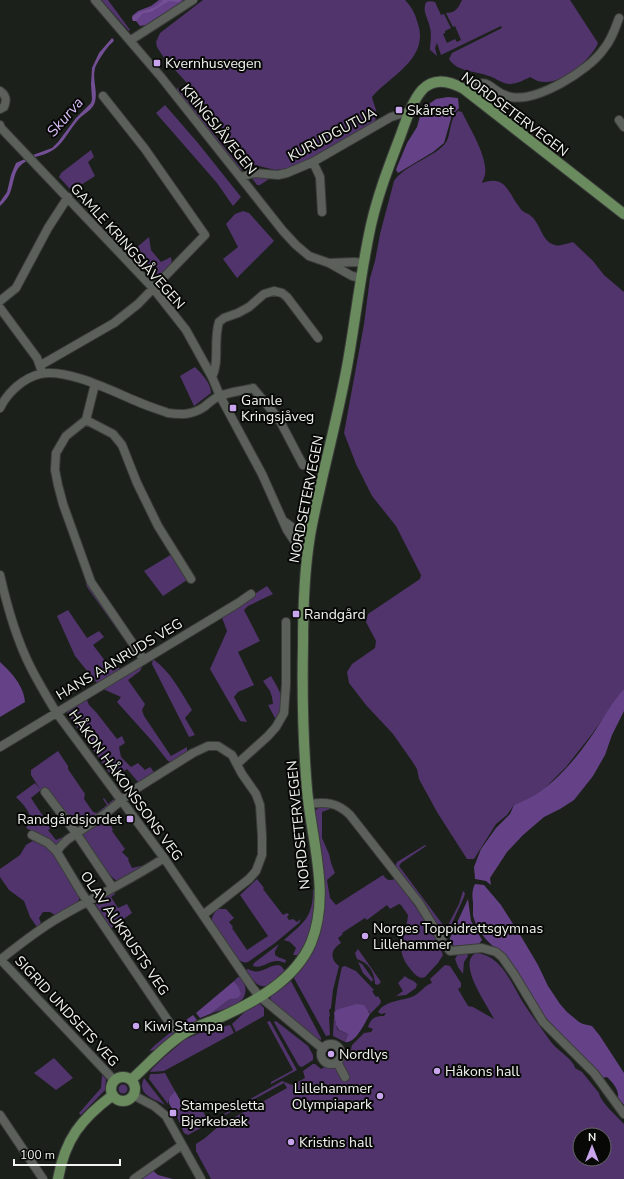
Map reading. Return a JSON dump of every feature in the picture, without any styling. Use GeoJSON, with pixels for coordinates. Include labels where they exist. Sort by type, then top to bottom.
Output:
{"type":"FeatureCollection","features":[{"type":"Feature","properties":{"kind":"main road","name":"NORDSETERVEGEN"},"geometry":{"type":"LineString","coordinates":[[131,1080],[165,1048],[186,1033],[235,1010],[275,986],[287,976],[300,961],[312,938],[317,922],[320,896],[318,869],[309,804],[304,726],[303,599],[308,548],[343,386],[371,226],[380,192],[410,111],[419,94],[428,85],[436,82],[444,81],[454,83],[464,89],[624,214]]}},
{"type":"Feature","properties":{"kind":"main road"},"geometry":{"type":"LineString","coordinates":[[121,1077],[126,1077],[131,1080],[135,1087],[133,1095],[130,1098],[125,1101],[120,1100],[113,1095],[111,1086],[114,1080],[121,1077]]}},
{"type":"Feature","properties":{"kind":"main road"},"geometry":{"type":"LineString","coordinates":[[58,1179],[62,1158],[72,1136],[83,1120],[93,1110],[113,1095]]}},
{"type":"Feature","properties":{"kind":"street","name":"KRINGSJÅVEGEN"},"geometry":{"type":"LineString","coordinates":[[95,0],[131,40],[283,231],[296,245],[309,256],[329,263],[352,276],[361,278]]}},
{"type":"Feature","properties":{"kind":"street"},"geometry":{"type":"LineString","coordinates":[[131,40],[193,0]]}},
{"type":"Feature","properties":{"kind":"street"},"geometry":{"type":"LineString","coordinates":[[464,89],[482,82],[503,94],[518,98],[530,96],[558,86],[596,58],[609,41],[619,18]]}},
{"type":"Feature","properties":{"kind":"street"},"geometry":{"type":"LineString","coordinates":[[0,91],[4,94],[6,102],[4,107],[0,109]]}},
{"type":"Feature","properties":{"kind":"street"},"geometry":{"type":"LineString","coordinates":[[0,408],[14,389],[41,369],[114,323],[138,304],[205,235],[145,149],[103,96]]}},
{"type":"Feature","properties":{"kind":"street","name":"KURUDGUTUA"},"geometry":{"type":"LineString","coordinates":[[241,177],[254,173],[278,175],[312,162],[391,116],[410,111]]}},
{"type":"Feature","properties":{"kind":"street","name":"GAMLE KRINGSJÅVEGEN"},"geometry":{"type":"LineString","coordinates":[[0,125],[27,157],[68,197],[154,288],[186,330],[262,474],[287,530],[295,542],[308,548]]}},
{"type":"Feature","properties":{"kind":"street"},"geometry":{"type":"LineString","coordinates":[[312,162],[320,178],[322,212]]}},
{"type":"Feature","properties":{"kind":"street"},"geometry":{"type":"LineString","coordinates":[[0,301],[16,288],[48,228],[68,197]]}},
{"type":"Feature","properties":{"kind":"street","name":"KRINGSJÅVEGEN"},"geometry":{"type":"LineString","coordinates":[[329,263],[364,263]]}},
{"type":"Feature","properties":{"kind":"street"},"geometry":{"type":"LineString","coordinates":[[212,377],[216,370],[215,332],[219,322],[224,318],[238,314],[264,294],[274,291],[282,293],[287,297],[318,338]]}},
{"type":"Feature","properties":{"kind":"street"},"geometry":{"type":"LineString","coordinates":[[0,308],[28,345],[41,369],[65,374],[95,384],[168,413],[177,415],[190,414],[204,407],[212,400],[220,396],[253,388],[278,418],[303,465]]}},
{"type":"Feature","properties":{"kind":"street"},"geometry":{"type":"LineString","coordinates":[[95,384],[86,420],[66,436],[56,453],[55,470],[63,504],[91,582],[144,660]]}},
{"type":"Feature","properties":{"kind":"street"},"geometry":{"type":"LineString","coordinates":[[86,420],[113,434],[122,445],[158,526],[191,579]]}},
{"type":"Feature","properties":{"kind":"street"},"geometry":{"type":"LineString","coordinates":[[284,522],[296,530],[310,535]]}},
{"type":"Feature","properties":{"kind":"street","name":"HÅKON HÅKONSSONS VEG"},"geometry":{"type":"LineString","coordinates":[[0,575],[21,647],[56,712],[164,858],[259,996],[322,1048]]}},
{"type":"Feature","properties":{"kind":"street","name":"HANS AANRUDS VEG"},"geometry":{"type":"LineString","coordinates":[[0,747],[251,594]]}},
{"type":"Feature","properties":{"kind":"street"},"geometry":{"type":"LineString","coordinates":[[237,764],[268,736],[276,727],[284,713],[286,695],[286,622]]}},
{"type":"Feature","properties":{"kind":"street"},"geometry":{"type":"LineString","coordinates":[[57,852],[60,847],[76,834],[105,814],[134,790],[193,753],[208,746],[218,746],[232,755],[256,794],[260,805],[262,855],[256,871],[249,879],[203,915]]}},
{"type":"Feature","properties":{"kind":"street","name":"OLAV AUKRUSTS VEG"},"geometry":{"type":"LineString","coordinates":[[45,792],[113,888]]}},
{"type":"Feature","properties":{"kind":"street"},"geometry":{"type":"LineString","coordinates":[[309,804],[328,802],[344,810],[350,815],[418,903],[450,951],[482,948],[496,952],[502,957],[543,1022],[594,1073],[624,1114]]}},
{"type":"Feature","properties":{"kind":"street","name":"OLAV AUKRUSTS VEG"},"geometry":{"type":"LineString","coordinates":[[32,835],[48,843],[57,852],[81,892],[173,1028]]}},
{"type":"Feature","properties":{"kind":"street"},"geometry":{"type":"LineString","coordinates":[[0,959],[38,931],[164,858]]}},
{"type":"Feature","properties":{"kind":"street","name":"SIGRID UNDSETS VEG"},"geometry":{"type":"LineString","coordinates":[[0,959],[114,1080]]}},
{"type":"Feature","properties":{"kind":"street"},"geometry":{"type":"LineString","coordinates":[[331,1044],[337,1046],[341,1053],[340,1058],[337,1062],[332,1064],[326,1062],[322,1058],[322,1048],[331,1044]]}},
{"type":"Feature","properties":{"kind":"street"},"geometry":{"type":"LineString","coordinates":[[337,1062],[345,1077]]}},
{"type":"Feature","properties":{"kind":"street"},"geometry":{"type":"LineString","coordinates":[[133,1095],[163,1112],[169,1120],[200,1179]]}},
{"type":"Feature","properties":{"kind":"street"},"geometry":{"type":"LineString","coordinates":[[0,1115],[42,1179]]}},
{"type":"Feature","properties":{"kind":"street"},"geometry":{"type":"LineString","coordinates":[[134,1179],[182,1145]]}},
{"type":"Feature","properties":{"kind":"shaded area"},"geometry":{"type":"Polygon","coordinates":[[[101,0],[108,0],[130,30],[129,31],[101,0]]]}},
{"type":"Feature","properties":{"kind":"shaded area"},"geometry":{"type":"Polygon","coordinates":[[[159,0],[183,0],[182,3],[146,25],[140,26],[136,21],[133,21],[132,16],[138,11],[151,6],[159,0]]]}},
{"type":"Feature","properties":{"kind":"shaded area"},"geometry":{"type":"Polygon","coordinates":[[[163,0],[181,0],[179,2],[169,1],[151,12],[143,13],[136,21],[133,21],[132,18],[135,15],[160,4],[163,0]]]}},
{"type":"Feature","properties":{"kind":"shaded area"},"geometry":{"type":"Polygon","coordinates":[[[203,0],[405,0],[416,18],[420,34],[419,45],[414,55],[399,73],[372,97],[377,113],[374,122],[310,160],[293,168],[275,170],[251,164],[245,160],[198,95],[164,58],[157,47],[156,42],[160,33],[203,0]]]}},
{"type":"Feature","properties":{"kind":"shaded area"},"geometry":{"type":"Polygon","coordinates":[[[462,0],[570,0],[598,43],[583,63],[568,75],[560,79],[543,82],[537,81],[530,77],[520,82],[510,84],[504,83],[489,76],[462,69],[452,63],[449,59],[452,53],[502,28],[501,26],[441,55],[437,43],[435,48],[437,56],[430,50],[431,33],[425,11],[425,4],[430,1],[435,2],[441,15],[444,14],[451,28],[443,34],[447,43],[455,39],[457,42],[461,40],[455,26],[453,27],[446,13],[456,10],[462,0]]]}},
{"type":"Feature","properties":{"kind":"shaded area"},"geometry":{"type":"Polygon","coordinates":[[[112,38],[114,41],[103,54],[95,68],[94,76],[96,98],[94,105],[78,120],[57,147],[35,157],[33,155],[52,148],[76,118],[91,103],[92,68],[99,53],[112,38]]]}},
{"type":"Feature","properties":{"kind":"shaded area"},"geometry":{"type":"Polygon","coordinates":[[[177,87],[243,171],[238,168],[177,91],[177,87]]]}},
{"type":"Feature","properties":{"kind":"shaded area"},"geometry":{"type":"Polygon","coordinates":[[[448,97],[458,98],[459,108],[452,115],[444,143],[433,152],[398,173],[396,170],[397,167],[407,143],[417,127],[422,109],[436,99],[448,97]]]}},
{"type":"Feature","properties":{"kind":"shaded area"},"geometry":{"type":"Polygon","coordinates":[[[165,105],[198,143],[241,197],[233,206],[217,183],[156,113],[165,105]]]}},
{"type":"Feature","properties":{"kind":"shaded area"},"geometry":{"type":"Polygon","coordinates":[[[458,111],[462,112],[484,159],[485,175],[482,183],[497,181],[502,183],[521,210],[535,220],[547,240],[557,245],[573,242],[593,261],[604,275],[624,292],[624,689],[566,767],[545,788],[526,801],[514,805],[507,815],[496,824],[474,859],[467,859],[437,812],[419,779],[417,769],[412,761],[393,734],[366,705],[349,683],[347,672],[352,664],[375,648],[376,641],[366,622],[368,614],[420,579],[421,575],[396,526],[372,496],[356,464],[344,433],[364,324],[370,278],[394,181],[404,171],[444,145],[448,138],[453,119],[458,111]]]}},
{"type":"Feature","properties":{"kind":"shaded area"},"geometry":{"type":"Polygon","coordinates":[[[91,150],[94,157],[88,162],[95,176],[73,190],[70,189],[59,177],[61,173],[91,150]]]}},
{"type":"Feature","properties":{"kind":"shaded area"},"geometry":{"type":"Polygon","coordinates":[[[25,159],[27,161],[17,170],[9,195],[0,206],[0,202],[7,192],[11,175],[16,163],[25,159]]]}},
{"type":"Feature","properties":{"kind":"shaded area"},"geometry":{"type":"Polygon","coordinates":[[[251,177],[269,177],[269,179],[260,185],[257,185],[251,177]]]}},
{"type":"Feature","properties":{"kind":"shaded area"},"geometry":{"type":"Polygon","coordinates":[[[243,211],[249,213],[274,241],[237,278],[223,259],[238,247],[226,224],[235,214],[243,211]]]}},
{"type":"Feature","properties":{"kind":"shaded area"},"geometry":{"type":"Polygon","coordinates":[[[149,237],[151,250],[161,262],[171,257],[172,266],[159,279],[148,273],[130,253],[149,237]]]}},
{"type":"Feature","properties":{"kind":"shaded area"},"geometry":{"type":"Polygon","coordinates":[[[195,367],[208,382],[211,393],[194,406],[180,376],[195,367]]]}},
{"type":"Feature","properties":{"kind":"shaded area"},"geometry":{"type":"Polygon","coordinates":[[[172,554],[187,580],[163,596],[144,571],[172,554]]]}},
{"type":"Feature","properties":{"kind":"shaded area"},"geometry":{"type":"Polygon","coordinates":[[[87,582],[136,653],[136,656],[87,587],[87,582]]]}},
{"type":"Feature","properties":{"kind":"shaded area"},"geometry":{"type":"Polygon","coordinates":[[[267,586],[273,594],[248,606],[244,610],[260,641],[238,652],[254,685],[238,692],[234,697],[247,722],[240,721],[210,669],[227,631],[221,615],[267,586]]]}},
{"type":"Feature","properties":{"kind":"shaded area"},"geometry":{"type":"Polygon","coordinates":[[[68,610],[87,638],[99,631],[104,637],[93,645],[113,671],[118,667],[120,669],[97,683],[75,656],[57,616],[68,610]]]}},
{"type":"Feature","properties":{"kind":"shaded area"},"geometry":{"type":"Polygon","coordinates":[[[153,659],[165,670],[180,689],[192,710],[185,718],[195,735],[189,737],[152,664],[153,659]]]}},
{"type":"Feature","properties":{"kind":"shaded area"},"geometry":{"type":"Polygon","coordinates":[[[0,662],[20,685],[25,702],[0,717],[0,662]]]}},
{"type":"Feature","properties":{"kind":"shaded area"},"geometry":{"type":"Polygon","coordinates":[[[141,666],[140,671],[128,680],[145,704],[142,710],[144,716],[171,756],[187,747],[187,753],[171,762],[168,761],[117,702],[121,697],[103,689],[141,666]]]}},
{"type":"Feature","properties":{"kind":"shaded area"},"geometry":{"type":"Polygon","coordinates":[[[271,676],[282,697],[283,703],[281,713],[277,718],[275,718],[268,705],[273,704],[272,697],[263,681],[271,676]]]}},
{"type":"Feature","properties":{"kind":"shaded area"},"geometry":{"type":"Polygon","coordinates":[[[624,689],[624,711],[612,735],[605,755],[593,776],[574,800],[544,817],[523,835],[507,852],[490,878],[491,885],[486,881],[475,879],[474,867],[481,849],[496,828],[510,814],[514,805],[538,793],[559,776],[577,756],[624,689]]]}},
{"type":"Feature","properties":{"kind":"shaded area"},"geometry":{"type":"Polygon","coordinates":[[[87,700],[89,705],[117,739],[122,736],[125,743],[119,747],[121,757],[131,767],[138,763],[145,770],[150,767],[154,772],[138,782],[127,769],[113,778],[67,713],[69,710],[87,700]]]}},
{"type":"Feature","properties":{"kind":"shaded area"},"geometry":{"type":"Polygon","coordinates":[[[58,751],[85,794],[84,799],[93,812],[97,813],[107,805],[103,799],[104,798],[108,804],[114,799],[115,803],[79,828],[73,826],[47,788],[41,790],[31,798],[51,828],[48,830],[56,840],[71,834],[57,846],[54,846],[38,834],[26,828],[31,821],[30,817],[26,808],[16,797],[35,783],[40,789],[31,775],[31,770],[58,751]]]}},
{"type":"Feature","properties":{"kind":"shaded area"},"geometry":{"type":"Polygon","coordinates":[[[320,807],[330,807],[330,809],[322,812],[322,838],[335,873],[327,880],[330,898],[336,905],[383,875],[388,880],[395,879],[426,921],[443,955],[425,977],[423,978],[417,976],[414,973],[406,963],[401,950],[408,915],[399,904],[390,909],[387,905],[367,920],[365,918],[342,933],[343,934],[338,938],[341,943],[335,948],[332,954],[334,960],[339,966],[333,990],[331,1008],[329,1010],[330,1035],[326,1036],[294,978],[303,967],[317,938],[314,811],[320,807]]]}},
{"type":"Feature","properties":{"kind":"shaded area"},"geometry":{"type":"Polygon","coordinates":[[[105,817],[107,820],[106,822],[109,826],[111,826],[112,831],[125,849],[122,852],[129,859],[128,860],[132,868],[146,866],[118,881],[108,873],[82,834],[105,817]]]}},
{"type":"Feature","properties":{"kind":"shaded area"},"geometry":{"type":"Polygon","coordinates":[[[34,840],[51,849],[80,896],[75,905],[58,914],[55,915],[50,912],[43,912],[39,918],[41,923],[37,927],[30,917],[24,901],[9,890],[0,877],[0,869],[20,855],[26,845],[34,840]]]}},
{"type":"Feature","properties":{"kind":"shaded area"},"geometry":{"type":"Polygon","coordinates":[[[425,845],[426,846],[401,863],[399,866],[446,929],[459,904],[463,891],[465,893],[449,930],[445,933],[440,931],[395,867],[397,862],[425,845]]]}},
{"type":"Feature","properties":{"kind":"shaded area"},"geometry":{"type":"Polygon","coordinates":[[[257,879],[283,915],[287,913],[289,915],[287,917],[289,920],[293,919],[297,922],[301,919],[299,923],[275,943],[248,962],[242,962],[212,923],[212,919],[218,909],[226,909],[234,918],[229,922],[233,927],[232,928],[247,950],[268,936],[240,895],[257,879]]]}},
{"type":"Feature","properties":{"kind":"shaded area"},"geometry":{"type":"Polygon","coordinates":[[[475,884],[484,885],[501,905],[560,1004],[579,1022],[592,1026],[600,1036],[624,1073],[624,1105],[618,1098],[617,1089],[613,1084],[607,1077],[602,1078],[545,1017],[499,950],[487,940],[480,931],[473,915],[472,893],[475,884]]]}},
{"type":"Feature","properties":{"kind":"shaded area"},"geometry":{"type":"Polygon","coordinates":[[[313,890],[315,890],[314,907],[310,932],[298,955],[293,955],[296,948],[290,942],[284,940],[302,924],[309,914],[313,899],[313,890]]]}},
{"type":"Feature","properties":{"kind":"shaded area"},"geometry":{"type":"Polygon","coordinates":[[[114,892],[115,894],[111,897],[118,908],[127,904],[132,913],[111,928],[96,905],[97,902],[114,892]]]}},
{"type":"Feature","properties":{"kind":"shaded area"},"geometry":{"type":"Polygon","coordinates":[[[468,899],[471,921],[482,940],[479,944],[454,946],[450,941],[450,938],[468,899]]]}},
{"type":"Feature","properties":{"kind":"shaded area"},"geometry":{"type":"Polygon","coordinates":[[[279,944],[275,951],[275,955],[286,960],[285,963],[275,961],[257,967],[253,966],[254,963],[279,944]]]}},
{"type":"Feature","properties":{"kind":"shaded area"},"geometry":{"type":"Polygon","coordinates":[[[358,949],[381,982],[378,985],[375,984],[372,971],[368,965],[357,959],[355,953],[358,949]]]}},
{"type":"Feature","properties":{"kind":"shaded area"},"geometry":{"type":"Polygon","coordinates":[[[467,953],[468,956],[464,962],[463,974],[455,959],[458,954],[467,953]]]}},
{"type":"Feature","properties":{"kind":"shaded area"},"geometry":{"type":"Polygon","coordinates":[[[476,953],[485,955],[500,966],[512,982],[526,1007],[551,1042],[569,1058],[575,1068],[582,1072],[599,1093],[606,1105],[624,1124],[624,1179],[211,1179],[196,1151],[196,1144],[219,1126],[287,1088],[284,1083],[225,1115],[224,1114],[282,1081],[292,1085],[305,1078],[303,1071],[313,1064],[321,1069],[350,1053],[352,1045],[364,1033],[371,1032],[373,1029],[368,1027],[370,1021],[378,1016],[384,1016],[386,1013],[381,1014],[378,1012],[381,1008],[390,1003],[414,996],[427,985],[432,983],[430,979],[445,965],[450,966],[461,983],[461,987],[458,989],[468,1006],[473,1007],[494,1019],[475,985],[471,975],[471,958],[476,953]]]}},
{"type":"Feature","properties":{"kind":"shaded area"},"geometry":{"type":"Polygon","coordinates":[[[358,962],[362,964],[373,979],[372,982],[363,973],[358,962]]]}},
{"type":"Feature","properties":{"kind":"shaded area"},"geometry":{"type":"Polygon","coordinates":[[[278,965],[285,971],[269,985],[264,986],[260,986],[256,983],[246,970],[260,971],[278,965]]]}},
{"type":"Feature","properties":{"kind":"shaded area"},"geometry":{"type":"Polygon","coordinates":[[[345,966],[356,971],[374,990],[372,991],[381,1001],[370,1014],[369,1011],[336,1010],[334,1012],[342,967],[345,966]]]}},
{"type":"Feature","properties":{"kind":"shaded area"},"geometry":{"type":"Polygon","coordinates":[[[405,976],[417,984],[416,988],[406,995],[396,996],[403,991],[398,983],[405,976]]]}},
{"type":"Feature","properties":{"kind":"shaded area"},"geometry":{"type":"Polygon","coordinates":[[[238,977],[242,978],[245,987],[243,999],[232,1006],[210,1014],[230,999],[238,986],[234,981],[238,977]]]}},
{"type":"Feature","properties":{"kind":"shaded area"},"geometry":{"type":"Polygon","coordinates":[[[234,981],[241,994],[238,998],[230,999],[210,1014],[200,1018],[196,1013],[234,981]]]}},
{"type":"Feature","properties":{"kind":"shaded area"},"geometry":{"type":"Polygon","coordinates":[[[291,981],[321,1040],[316,1038],[270,1000],[271,995],[291,981]]]}},
{"type":"Feature","properties":{"kind":"shaded area"},"geometry":{"type":"Polygon","coordinates":[[[257,1003],[264,1008],[264,1016],[236,1032],[232,1024],[257,1003]]]}},
{"type":"Feature","properties":{"kind":"shaded area"},"geometry":{"type":"Polygon","coordinates":[[[357,1004],[364,1005],[370,1014],[363,1027],[353,1040],[345,1042],[348,1034],[339,1030],[336,1025],[334,1013],[336,1010],[357,1004]]]}},
{"type":"Feature","properties":{"kind":"shaded area"},"geometry":{"type":"Polygon","coordinates":[[[193,1015],[197,1020],[191,1024],[182,1023],[193,1015]]]}},
{"type":"Feature","properties":{"kind":"shaded area"},"geometry":{"type":"Polygon","coordinates":[[[334,1015],[338,1030],[348,1034],[345,1042],[333,1036],[334,1015]]]}},
{"type":"Feature","properties":{"kind":"shaded area"},"geometry":{"type":"Polygon","coordinates":[[[270,1021],[297,1070],[271,1084],[271,1082],[293,1070],[267,1022],[270,1021]]]}},
{"type":"Feature","properties":{"kind":"shaded area"},"geometry":{"type":"Polygon","coordinates":[[[276,1021],[308,1046],[313,1055],[313,1060],[302,1067],[299,1066],[274,1022],[276,1021]]]}},
{"type":"Feature","properties":{"kind":"shaded area"},"geometry":{"type":"Polygon","coordinates":[[[182,1023],[191,1024],[173,1035],[155,1050],[149,1051],[155,1045],[182,1023]]]}},
{"type":"Feature","properties":{"kind":"shaded area"},"geometry":{"type":"Polygon","coordinates":[[[230,1025],[234,1033],[164,1071],[150,1072],[184,1040],[202,1032],[230,1025]]]}},
{"type":"Feature","properties":{"kind":"shaded area"},"geometry":{"type":"Polygon","coordinates":[[[54,1058],[73,1078],[56,1090],[34,1073],[54,1058]]]}},
{"type":"Feature","properties":{"kind":"shaded area"},"geometry":{"type":"Polygon","coordinates":[[[165,1073],[175,1091],[170,1096],[168,1104],[149,1079],[150,1074],[165,1073]]]}},
{"type":"Feature","properties":{"kind":"shaded area"},"geometry":{"type":"Polygon","coordinates":[[[102,1075],[106,1079],[105,1090],[81,1115],[79,1113],[101,1088],[102,1075]]]}},
{"type":"Feature","properties":{"kind":"shaded area"},"geometry":{"type":"Polygon","coordinates":[[[144,1078],[165,1105],[151,1098],[144,1092],[142,1084],[144,1078]]]}},
{"type":"Feature","properties":{"kind":"shaded area"},"geometry":{"type":"Polygon","coordinates":[[[121,1085],[125,1085],[127,1089],[125,1093],[121,1093],[119,1091],[119,1087],[121,1085]]]}},
{"type":"Feature","properties":{"kind":"shaded area"},"geometry":{"type":"Polygon","coordinates":[[[175,1091],[184,1107],[175,1112],[169,1102],[169,1099],[175,1091]]]}},
{"type":"Feature","properties":{"kind":"shaded area"},"geometry":{"type":"Polygon","coordinates":[[[196,1100],[210,1123],[188,1135],[184,1133],[175,1112],[196,1100]]]}},
{"type":"Feature","properties":{"kind":"shaded area"},"geometry":{"type":"Polygon","coordinates":[[[150,1168],[158,1175],[173,1179],[136,1179],[150,1168]]]}},
{"type":"Feature","properties":{"kind":"place","name":"Kvernhusvegen"},"geometry":{"type":"Point","coordinates":[157,63]}},
{"type":"Feature","properties":{"kind":"place","name":"Skårset"},"geometry":{"type":"Point","coordinates":[399,110]}},
{"type":"Feature","properties":{"kind":"place","name":"Gamle Kringsjåveg"},"geometry":{"type":"Point","coordinates":[233,408]}},
{"type":"Feature","properties":{"kind":"place","name":"Randgård"},"geometry":{"type":"Point","coordinates":[296,614]}},
{"type":"Feature","properties":{"kind":"place","name":"Randgårdsjordet"},"geometry":{"type":"Point","coordinates":[130,819]}},
{"type":"Feature","properties":{"kind":"place","name":"Norges Toppidrettsgymnas Lillehammer"},"geometry":{"type":"Point","coordinates":[365,936]}},
{"type":"Feature","properties":{"kind":"place","name":"Kiwi Stampa"},"geometry":{"type":"Point","coordinates":[136,1026]}},
{"type":"Feature","properties":{"kind":"place","name":"Nordlys"},"geometry":{"type":"Point","coordinates":[331,1054]}},
{"type":"Feature","properties":{"kind":"place","name":"Håkons hall"},"geometry":{"type":"Point","coordinates":[437,1071]}},
{"type":"Feature","properties":{"kind":"place","name":"Lillehammer Olympiapark"},"geometry":{"type":"Point","coordinates":[380,1096]}},
{"type":"Feature","properties":{"kind":"place","name":"Stampesletta Bjerkebæk"},"geometry":{"type":"Point","coordinates":[173,1113]}},
{"type":"Feature","properties":{"kind":"place","name":"Kristins hall"},"geometry":{"type":"Point","coordinates":[291,1142]}},
{"type":"Feature","properties":{"kind":"water label","name":"Skurva"},"geometry":{"type":"Point","coordinates":[65,117]}}]}
